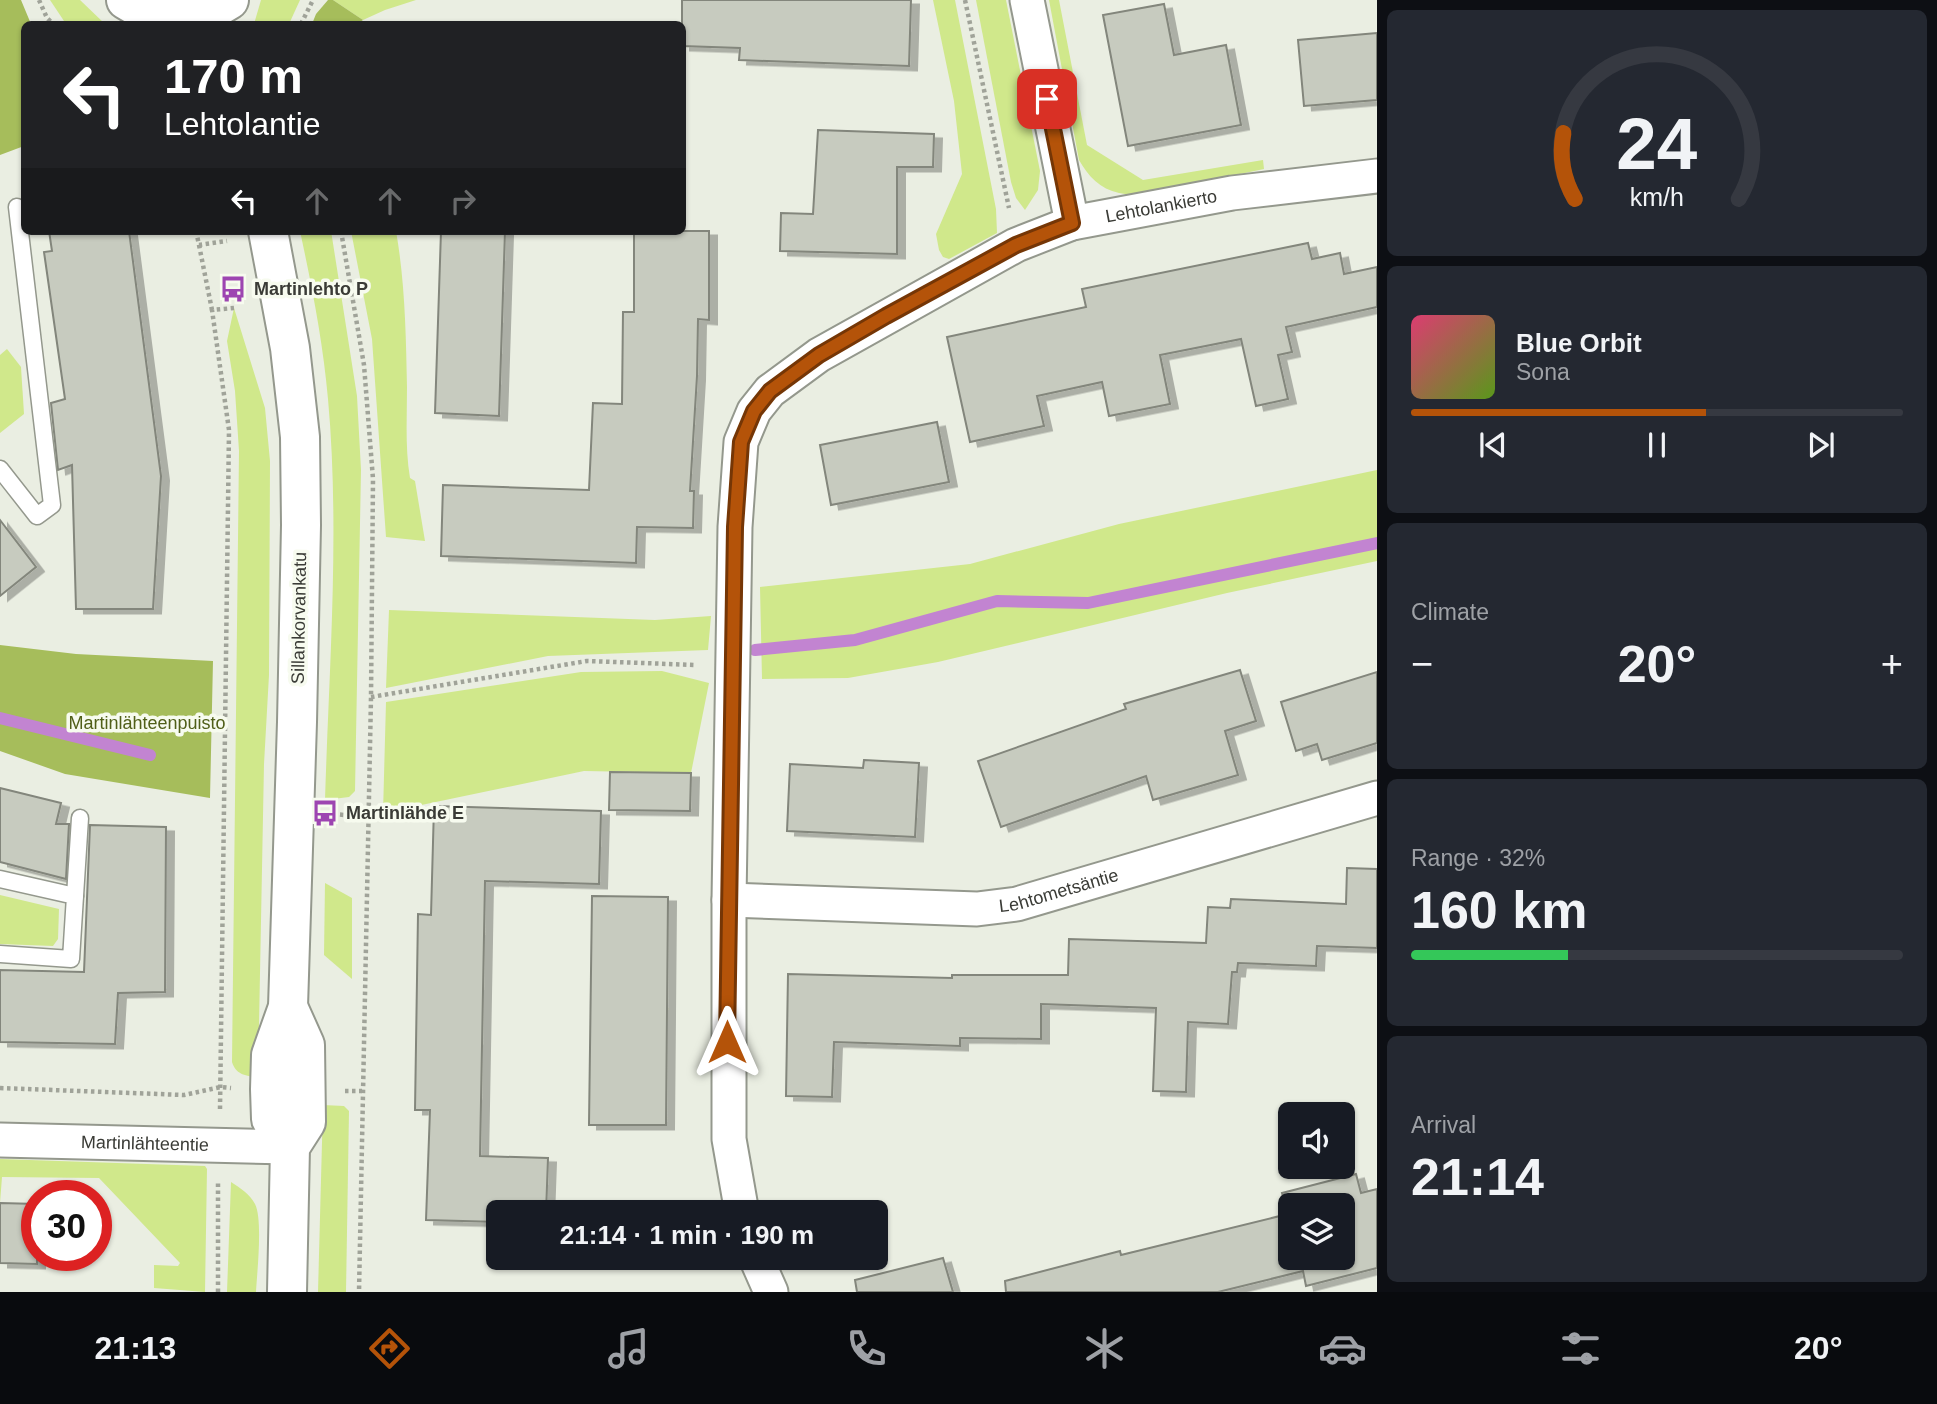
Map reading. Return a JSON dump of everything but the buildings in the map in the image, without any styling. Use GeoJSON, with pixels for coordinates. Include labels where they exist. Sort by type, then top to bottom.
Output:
{"type":"FeatureCollection","features":[{"type":"Feature","properties":{"kind":"main road"},"geometry":{"type":"LineString","coordinates":[[141,12],[174,18],[191,17],[216,9],[229,0]]}},
{"type":"Feature","properties":{"kind":"main road"},"geometry":{"type":"LineString","coordinates":[[236,0],[237,21]]}},
{"type":"Feature","properties":{"kind":"main road","name":"Sillankorvankatu"},"geometry":{"type":"LineString","coordinates":[[269,235],[290,348],[300,437],[301,525],[288,1007],[271,1055],[288,1089],[271,1119],[290,1147]]}},
{"type":"Feature","properties":{"kind":"main road"},"geometry":{"type":"LineString","coordinates":[[287,1292],[290,1147]]}},
{"type":"Feature","properties":{"kind":"street"},"geometry":{"type":"LineString","coordinates":[[1027,0],[1072,223]]}},
{"type":"Feature","properties":{"kind":"street","name":"Lehtolankierto"},"geometry":{"type":"LineString","coordinates":[[740,1200],[729,1139],[729,900],[735,527],[741,442],[754,411],[770,391],[819,355],[1016,245],[1072,223],[1232,193],[1377,176]]}},
{"type":"Feature","properties":{"kind":"street","name":"Lehtometsäntie"},"geometry":{"type":"LineString","coordinates":[[729,900],[977,909],[1017,904],[1377,798]]}},
{"type":"Feature","properties":{"kind":"street","name":"Martinlähteentie"},"geometry":{"type":"LineString","coordinates":[[0,1140],[290,1147]]}},
{"type":"Feature","properties":{"kind":"street"},"geometry":{"type":"LineString","coordinates":[[761,1270],[771,1292]]}},
{"type":"Feature","properties":{"kind":"lane"},"geometry":{"type":"LineString","coordinates":[[0,469],[37,516],[52,505],[17,207]]}},
{"type":"Feature","properties":{"kind":"lane"},"geometry":{"type":"LineString","coordinates":[[0,954],[71,959],[80,818]]}},
{"type":"Feature","properties":{"kind":"lane"},"geometry":{"type":"LineString","coordinates":[[0,879],[75,896]]}},
{"type":"Feature","properties":{"kind":"path"},"geometry":{"type":"LineString","coordinates":[[39,0],[50,21]]}},
{"type":"Feature","properties":{"kind":"path"},"geometry":{"type":"LineString","coordinates":[[302,21],[313,0]]}},
{"type":"Feature","properties":{"kind":"path"},"geometry":{"type":"LineString","coordinates":[[965,0],[1016,245]]}},
{"type":"Feature","properties":{"kind":"path"},"geometry":{"type":"LineString","coordinates":[[197,235],[212,310],[229,430],[218,1292]]}},
{"type":"Feature","properties":{"kind":"path"},"geometry":{"type":"LineString","coordinates":[[342,235],[364,365],[373,479],[359,1292]]}},
{"type":"Feature","properties":{"kind":"path"},"geometry":{"type":"LineString","coordinates":[[199,245],[228,241]]}},
{"type":"Feature","properties":{"kind":"path"},"geometry":{"type":"LineString","coordinates":[[212,310],[234,308]]}},
{"type":"Feature","properties":{"kind":"path"},"geometry":{"type":"LineString","coordinates":[[371,697],[587,661],[734,667]]}},
{"type":"Feature","properties":{"kind":"path"},"geometry":{"type":"LineString","coordinates":[[325,813],[368,817]]}},
{"type":"Feature","properties":{"kind":"path"},"geometry":{"type":"LineString","coordinates":[[0,1088],[184,1095],[220,1087],[362,1091]]}},
{"type":"Feature","properties":{"kind":"green space"},"geometry":{"type":"Polygon","coordinates":[[[0,0],[21,0],[30,21],[21,21],[21,147],[0,155],[0,0]]]}},
{"type":"Feature","properties":{"kind":"green space"},"geometry":{"type":"Polygon","coordinates":[[[50,0],[80,0],[102,21],[64,21],[50,0]]]}},
{"type":"Feature","properties":{"kind":"green space"},"geometry":{"type":"Polygon","coordinates":[[[261,0],[300,0],[290,21],[255,21],[261,0]]]}},
{"type":"Feature","properties":{"kind":"green space"},"geometry":{"type":"Polygon","coordinates":[[[328,0],[333,0],[363,20],[313,21],[328,0]]]}},
{"type":"Feature","properties":{"kind":"green space"},"geometry":{"type":"Polygon","coordinates":[[[333,0],[416,0],[363,20],[333,0]]]}},
{"type":"Feature","properties":{"kind":"green space"},"geometry":{"type":"Polygon","coordinates":[[[933,0],[955,0],[996,209],[997,233],[949,259],[943,257],[939,250],[936,234],[962,174],[954,101],[933,0]]]}},
{"type":"Feature","properties":{"kind":"green space"},"geometry":{"type":"Polygon","coordinates":[[[976,0],[1006,0],[1040,171],[1038,190],[1025,210],[1016,198],[1011,182],[976,0]]]}},
{"type":"Feature","properties":{"kind":"green space"},"geometry":{"type":"Polygon","coordinates":[[[1049,0],[1059,0],[1087,145],[1143,180],[1263,160],[1264,169],[1141,194],[1119,193],[1095,181],[1079,160],[1049,0]]]}},
{"type":"Feature","properties":{"kind":"green space"},"geometry":{"type":"Polygon","coordinates":[[[301,235],[332,235],[357,396],[361,470],[355,791],[349,797],[325,800],[333,499],[328,399],[313,294],[301,235]]]}},
{"type":"Feature","properties":{"kind":"green space"},"geometry":{"type":"Polygon","coordinates":[[[352,235],[397,235],[404,309],[408,467],[410,478],[415,481],[425,541],[386,537],[372,339],[352,235]]]}},
{"type":"Feature","properties":{"kind":"green space"},"geometry":{"type":"Polygon","coordinates":[[[234,308],[265,408],[270,461],[269,675],[264,764],[258,1078],[239,1072],[232,1062],[239,451],[235,391],[227,341],[234,308]]]}},
{"type":"Feature","properties":{"kind":"green space"},"geometry":{"type":"Polygon","coordinates":[[[7,349],[21,367],[24,414],[0,433],[0,355],[7,349]]]}},
{"type":"Feature","properties":{"kind":"green space"},"geometry":{"type":"Polygon","coordinates":[[[1377,470],[1377,561],[1227,593],[938,662],[848,678],[762,679],[760,587],[970,564],[1119,524],[1377,470]]]}},
{"type":"Feature","properties":{"kind":"green space"},"geometry":{"type":"Polygon","coordinates":[[[389,610],[655,620],[711,616],[708,650],[548,656],[386,688],[389,610]]]}},
{"type":"Feature","properties":{"kind":"green space","name":"Martinlähteenpuisto"},"geometry":{"type":"Polygon","coordinates":[[[0,645],[76,654],[213,661],[210,798],[65,774],[0,751],[0,645]]]}},
{"type":"Feature","properties":{"kind":"green space"},"geometry":{"type":"Polygon","coordinates":[[[662,671],[709,683],[691,773],[584,771],[383,813],[386,702],[581,672],[662,671]]]}},
{"type":"Feature","properties":{"kind":"green space"},"geometry":{"type":"Polygon","coordinates":[[[325,883],[352,898],[352,979],[324,955],[325,883]]]}},
{"type":"Feature","properties":{"kind":"green space"},"geometry":{"type":"Polygon","coordinates":[[[0,895],[59,909],[58,939],[53,946],[0,944],[0,895]]]}},
{"type":"Feature","properties":{"kind":"green space"},"geometry":{"type":"Polygon","coordinates":[[[323,1105],[344,1106],[349,1111],[346,1292],[318,1292],[323,1105]]]}},
{"type":"Feature","properties":{"kind":"green space"},"geometry":{"type":"Polygon","coordinates":[[[0,1159],[205,1166],[205,1292],[154,1288],[154,1265],[178,1266],[180,1263],[112,1192],[112,1180],[2,1177],[0,1203],[0,1159]]]}},
{"type":"Feature","properties":{"kind":"green space"},"geometry":{"type":"Polygon","coordinates":[[[231,1182],[250,1197],[257,1212],[259,1246],[256,1292],[227,1292],[231,1182]]]}},
{"type":"Feature","properties":{"kind":"waterway"},"geometry":{"type":"LineString","coordinates":[[755,650],[855,640],[997,601],[1088,603],[1377,543]]}},
{"type":"Feature","properties":{"kind":"waterway"},"geometry":{"type":"LineString","coordinates":[[0,718],[150,755]]}},
{"type":"Feature","properties":{"kind":"place","name":"Martinlehto P"},"geometry":{"type":"Point","coordinates":[233,289]}},
{"type":"Feature","properties":{"kind":"place","name":"Martinlähde E"},"geometry":{"type":"Point","coordinates":[325,813]}},
{"type":"Feature","properties":{"kind":"route"},"geometry":{"type":"LineString","coordinates":[[727,1042],[735,527],[741,442],[754,411],[770,391],[819,355],[1016,245],[1072,223],[1047,99]]}}]}
